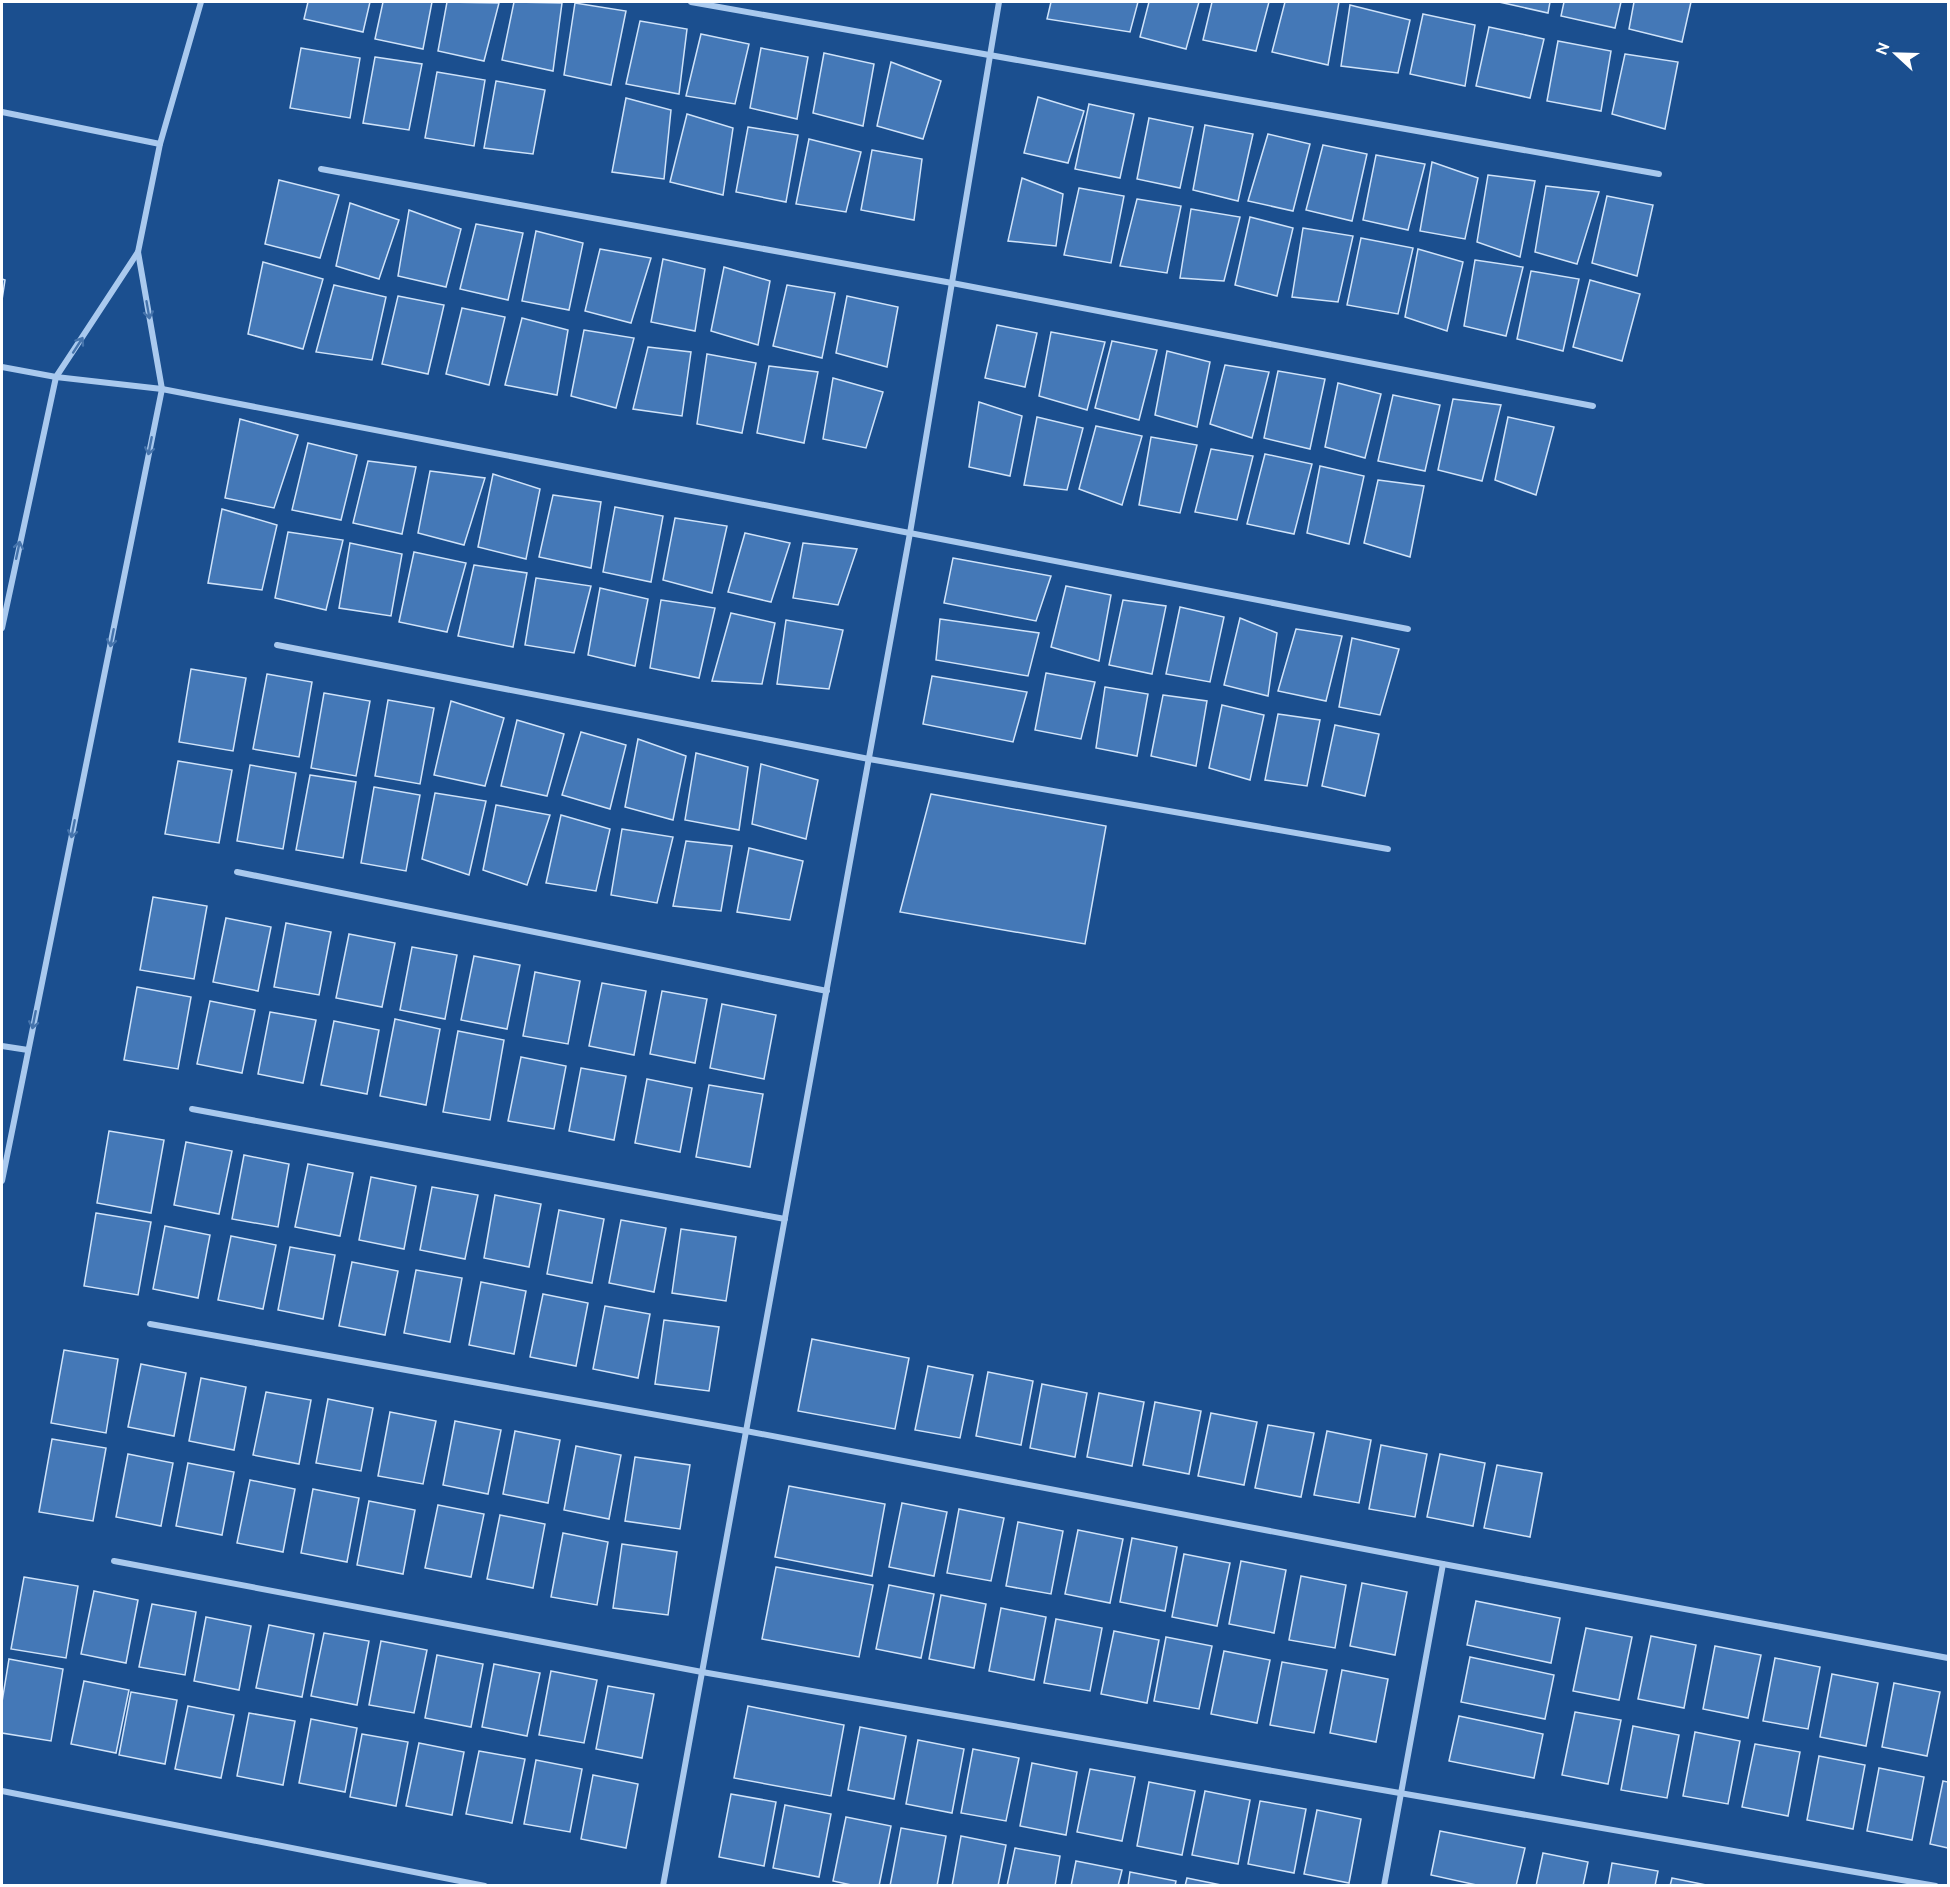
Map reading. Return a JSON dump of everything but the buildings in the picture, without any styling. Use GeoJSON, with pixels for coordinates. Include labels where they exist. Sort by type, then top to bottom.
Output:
{"type":"FeatureCollection","features":[{"type":"Feature","properties":{"kind":"street"},"geometry":{"type":"LineString","coordinates":[[2,1181],[162,389],[138,252],[160,144],[201,2]]}},
{"type":"Feature","properties":{"kind":"street"},"geometry":{"type":"LineString","coordinates":[[691,2],[1659,174]]}},
{"type":"Feature","properties":{"kind":"street"},"geometry":{"type":"LineString","coordinates":[[663,1886],[910,533],[999,2]]}},
{"type":"Feature","properties":{"kind":"street"},"geometry":{"type":"LineString","coordinates":[[2,112],[160,144]]}},
{"type":"Feature","properties":{"kind":"street"},"geometry":{"type":"LineString","coordinates":[[321,169],[952,283],[1593,405]]}},
{"type":"Feature","properties":{"kind":"street"},"geometry":{"type":"LineString","coordinates":[[2,628],[56,377],[138,252]]}},
{"type":"Feature","properties":{"kind":"street"},"geometry":{"type":"LineString","coordinates":[[2,367],[56,377],[162,389],[1408,629]]}},
{"type":"Feature","properties":{"kind":"street"},"geometry":{"type":"LineString","coordinates":[[277,645],[869,759],[1388,849]]}},
{"type":"Feature","properties":{"kind":"street"},"geometry":{"type":"LineString","coordinates":[[237,872],[827,991]]}},
{"type":"Feature","properties":{"kind":"street"},"geometry":{"type":"LineString","coordinates":[[2,1046],[28,1050]]}},
{"type":"Feature","properties":{"kind":"street"},"geometry":{"type":"LineString","coordinates":[[192,1109],[785,1219]]}},
{"type":"Feature","properties":{"kind":"street"},"geometry":{"type":"LineString","coordinates":[[150,1324],[746,1431],[1948,1658]]}},
{"type":"Feature","properties":{"kind":"street"},"geometry":{"type":"LineString","coordinates":[[114,1562],[702,1672],[1936,1886]]}},
{"type":"Feature","properties":{"kind":"street"},"geometry":{"type":"LineString","coordinates":[[1384,1886],[1443,1564]]}},
{"type":"Feature","properties":{"kind":"street"},"geometry":{"type":"LineString","coordinates":[[2,1791],[485,1886]]}}]}
